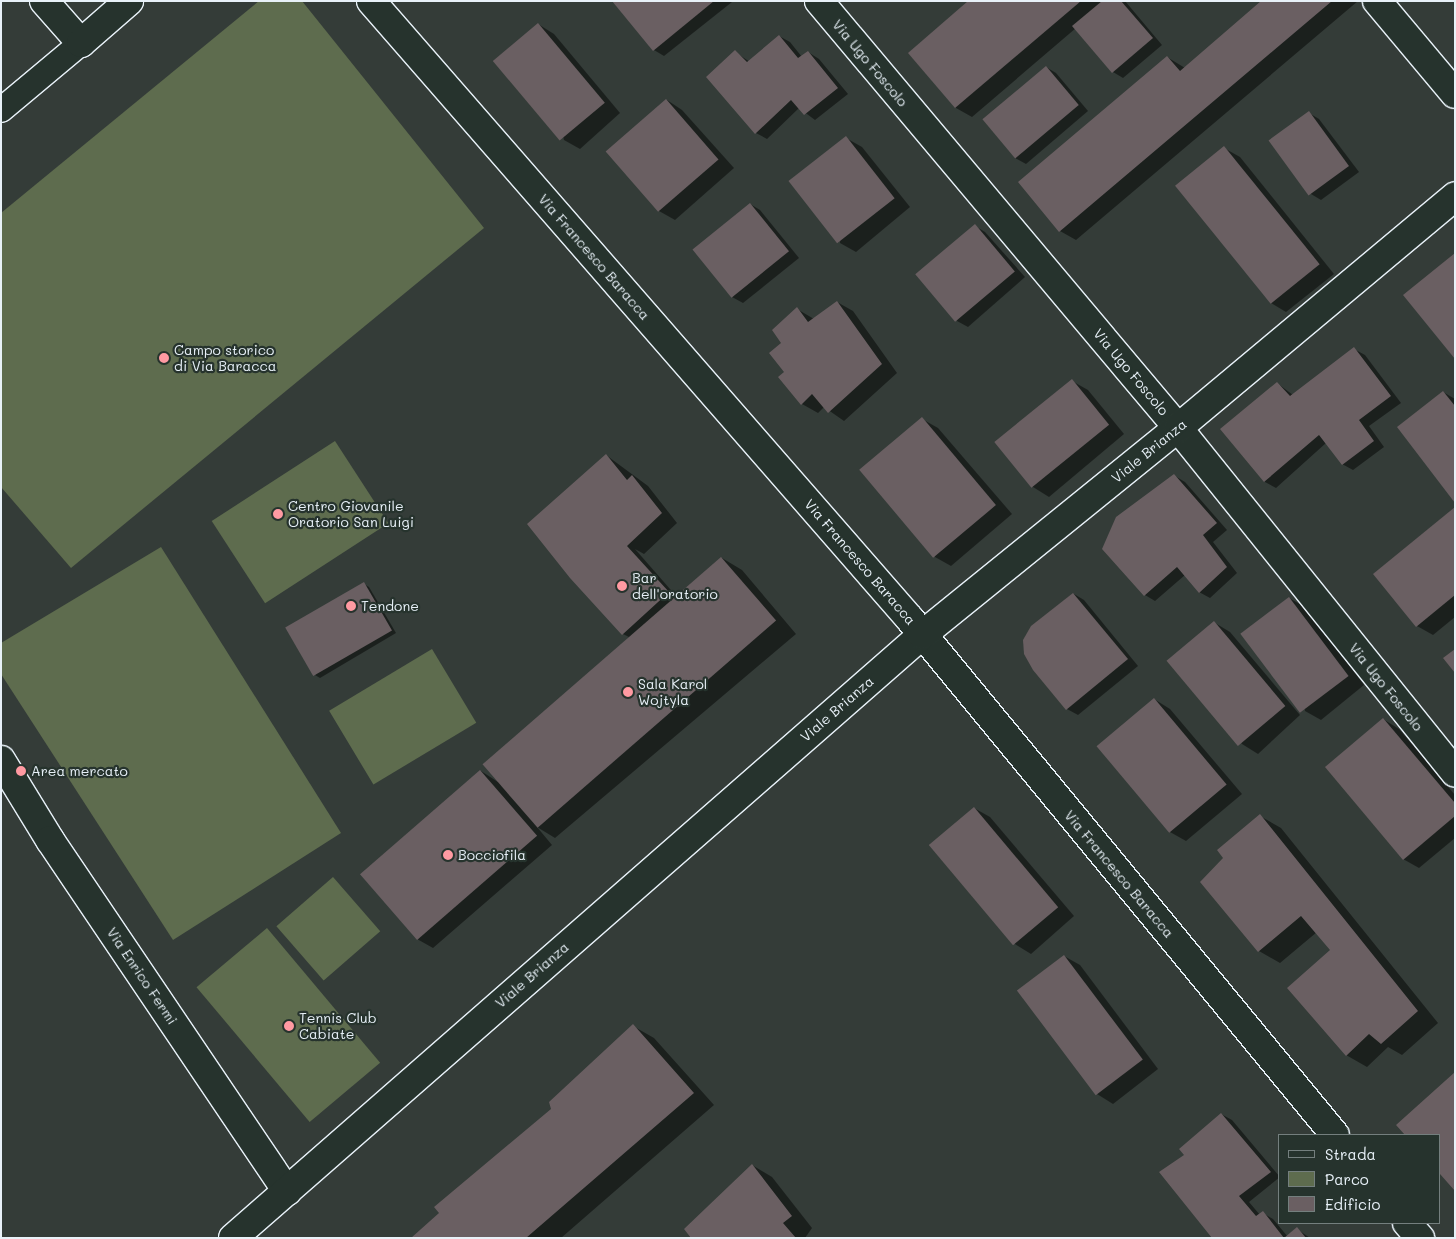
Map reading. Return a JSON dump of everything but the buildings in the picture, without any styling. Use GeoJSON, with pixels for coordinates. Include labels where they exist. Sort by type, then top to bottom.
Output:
{"type":"FeatureCollection","features":[{"type":"Feature","properties":{"kind":"street"},"geometry":{"type":"LineString","coordinates":[[44,1],[81,43]]}},
{"type":"Feature","properties":{"kind":"street"},"geometry":{"type":"LineString","coordinates":[[1,110],[129,1]]}},
{"type":"Feature","properties":{"kind":"street","name":"Via Francesco Baracca"},"geometry":{"type":"LineString","coordinates":[[371,1],[922,635],[1334,1134]]}},
{"type":"Feature","properties":{"kind":"street","name":"Via Ugo Foscolo"},"geometry":{"type":"LineString","coordinates":[[819,1],[1178,428],[1455,773]]}},
{"type":"Feature","properties":{"kind":"street"},"geometry":{"type":"LineString","coordinates":[[1377,1],[1455,94]]}},
{"type":"Feature","properties":{"kind":"street","name":"Viale Brianza"},"geometry":{"type":"LineString","coordinates":[[233,1238],[922,635],[1178,428],[1455,196]]}},
{"type":"Feature","properties":{"kind":"street","name":"Via Enrico Fermi"},"geometry":{"type":"LineString","coordinates":[[1,760],[50,840],[287,1191]]}},
{"type":"Feature","properties":{"kind":"street"},"geometry":{"type":"LineString","coordinates":[[1408,1224],[1420,1238]]}},
{"type":"Feature","properties":{"kind":"green space","name":"Campo storico di Via Baracca"},"geometry":{"type":"Polygon","coordinates":[[[259,1],[302,1],[484,228],[71,568],[1,487],[1,213],[259,1]]]}},
{"type":"Feature","properties":{"kind":"green space"},"geometry":{"type":"Polygon","coordinates":[[[335,441],[388,523],[265,603],[212,521],[335,441]]]}},
{"type":"Feature","properties":{"kind":"green space"},"geometry":{"type":"Polygon","coordinates":[[[161,547],[341,833],[173,940],[1,674],[1,643],[161,547]]]}},
{"type":"Feature","properties":{"kind":"green space"},"geometry":{"type":"Polygon","coordinates":[[[432,649],[476,723],[373,785],[329,711],[432,649]]]}},
{"type":"Feature","properties":{"kind":"green space"},"geometry":{"type":"Polygon","coordinates":[[[333,877],[380,931],[324,981],[276,926],[333,877]]]}},
{"type":"Feature","properties":{"kind":"green space","name":"Tennis Club Cabiate"},"geometry":{"type":"Polygon","coordinates":[[[267,928],[380,1063],[310,1122],[197,987],[267,928]]]}},
{"type":"Feature","properties":{"kind":"place","name":"Campo storico di Via Baracca"},"geometry":{"type":"Point","coordinates":[164,358]}},
{"type":"Feature","properties":{"kind":"place","name":"Centro Giovanile Oratorio San Luigi"},"geometry":{"type":"Point","coordinates":[278,514]}},
{"type":"Feature","properties":{"kind":"place","name":"Bar dell'oratorio"},"geometry":{"type":"Point","coordinates":[622,586]}},
{"type":"Feature","properties":{"kind":"place","name":"Tendone"},"geometry":{"type":"Point","coordinates":[351,606]}},
{"type":"Feature","properties":{"kind":"place","name":"Sala Karol Wojtyla"},"geometry":{"type":"Point","coordinates":[628,692]}},
{"type":"Feature","properties":{"kind":"place","name":"Area mercato"},"geometry":{"type":"Point","coordinates":[21,771]}},
{"type":"Feature","properties":{"kind":"place","name":"Bocciofila"},"geometry":{"type":"Point","coordinates":[448,855]}},
{"type":"Feature","properties":{"kind":"place","name":"Tennis Club Cabiate"},"geometry":{"type":"Point","coordinates":[289,1026]}}]}
